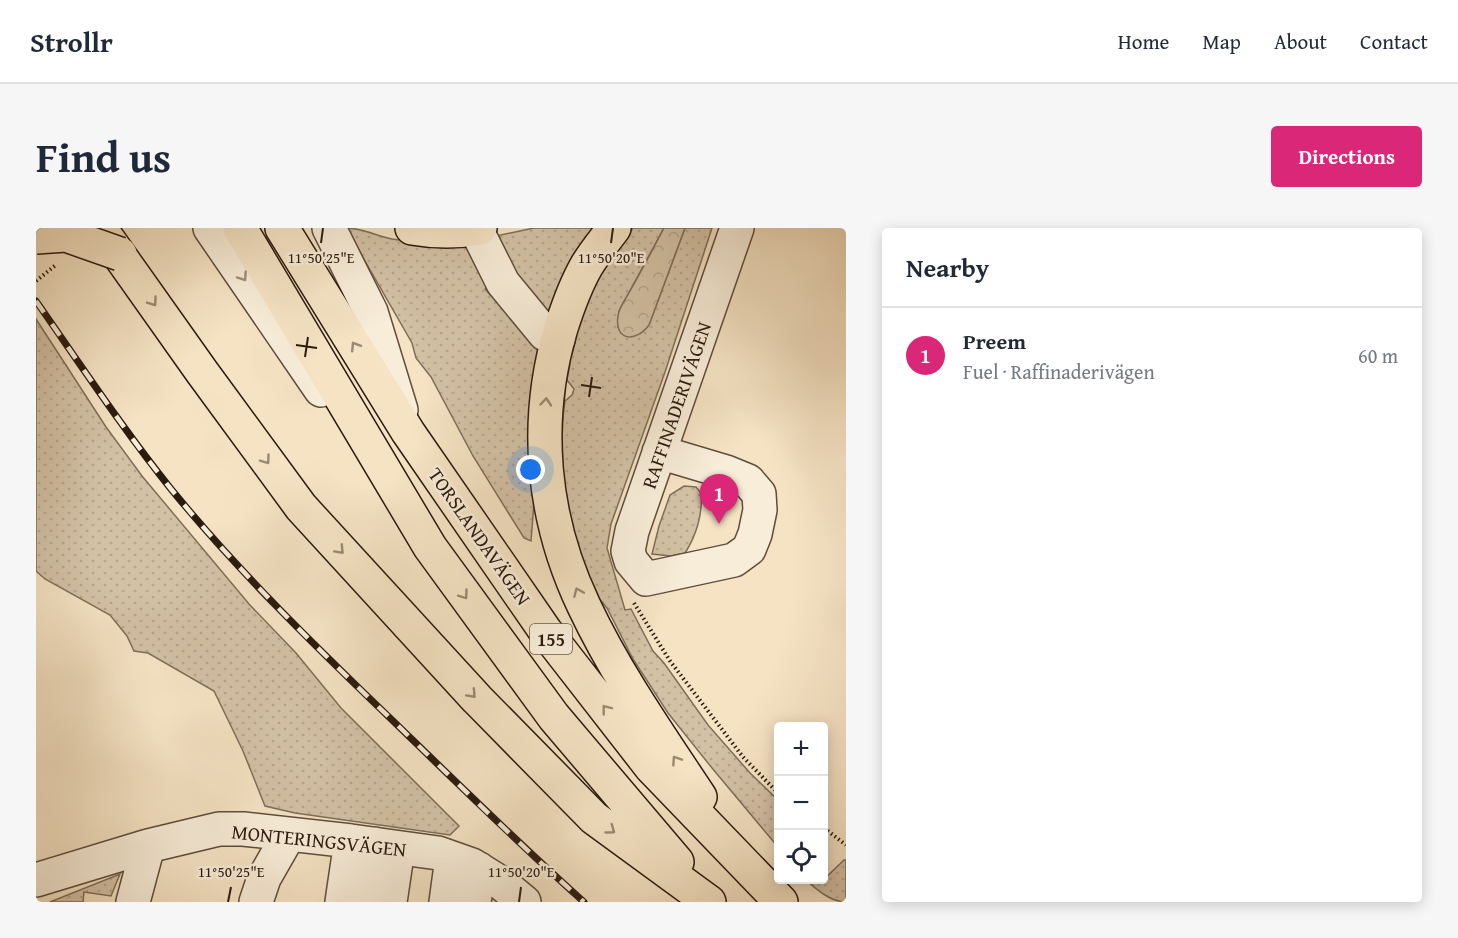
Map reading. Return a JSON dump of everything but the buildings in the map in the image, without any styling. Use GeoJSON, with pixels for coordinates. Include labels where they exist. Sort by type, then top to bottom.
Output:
{"type":"FeatureCollection","features":[{"type":"Feature","properties":{"kind":"main road"},"geometry":{"type":"LineString","coordinates":[[100,228],[301,507],[477,699],[594,818],[710,902]]}},
{"type":"Feature","properties":{"kind":"main road","name":"155"},"geometry":{"type":"LineString","coordinates":[[240,228],[430,547],[554,717],[710,902]]}},
{"type":"Feature","properties":{"kind":"main road","name":"TORSLANDAVÄGEN"},"geometry":{"type":"LineString","coordinates":[[282,228],[408,432],[546,632],[651,767],[781,902]]}},
{"type":"Feature","properties":{"kind":"main road"},"geometry":{"type":"LineString","coordinates":[[412,228],[439,231],[478,228]]}},
{"type":"Feature","properties":{"kind":"main road"},"geometry":{"type":"LineString","coordinates":[[614,228],[587,265],[568,304],[549,381],[544,444],[554,528],[568,569],[608,653],[647,717],[748,868]]}},
{"type":"Feature","properties":{"kind":"main road"},"geometry":{"type":"LineString","coordinates":[[36,237],[66,236],[120,254]]}},
{"type":"Feature","properties":{"kind":"street"},"geometry":{"type":"LineString","coordinates":[[210,228],[430,547]]}},
{"type":"Feature","properties":{"kind":"street"},"geometry":{"type":"LineString","coordinates":[[329,228],[371,312],[408,432]]}},
{"type":"Feature","properties":{"kind":"street"},"geometry":{"type":"LineString","coordinates":[[478,228],[503,283],[545,334],[558,339]]}},
{"type":"Feature","properties":{"kind":"street","name":"RAFFINADERIVÄGEN"},"geometry":{"type":"LineString","coordinates":[[639,589],[628,551],[632,531],[737,228]]}},
{"type":"Feature","properties":{"kind":"street"},"geometry":{"type":"LineString","coordinates":[[639,589],[734,560],[748,549],[755,534],[760,510],[759,494],[748,481],[726,471],[659,452]]}},
{"type":"Feature","properties":{"kind":"street","name":"MONTERINGSVÄGEN"},"geometry":{"type":"LineString","coordinates":[[36,880],[148,846],[219,829],[243,829],[438,853],[492,883]]}},
{"type":"Feature","properties":{"kind":"street"},"geometry":{"type":"LineString","coordinates":[[255,902],[264,878],[288,836]]}},
{"type":"Feature","properties":{"kind":"street"},"geometry":{"type":"LineString","coordinates":[[133,902],[148,846]]}},
{"type":"Feature","properties":{"kind":"street"},"geometry":{"type":"LineString","coordinates":[[342,902],[386,846]]}},
{"type":"Feature","properties":{"kind":"street"},"geometry":{"type":"LineString","coordinates":[[367,902],[386,846]]}},
{"type":"Feature","properties":{"kind":"street"},"geometry":{"type":"LineString","coordinates":[[386,846],[390,902]]}},
{"type":"Feature","properties":{"kind":"street"},"geometry":{"type":"LineString","coordinates":[[386,846],[412,902]]}},
{"type":"Feature","properties":{"kind":"street"},"geometry":{"type":"LineString","coordinates":[[446,902],[492,883]]}},
{"type":"Feature","properties":{"kind":"street"},"geometry":{"type":"LineString","coordinates":[[474,902],[492,883]]}},
{"type":"Feature","properties":{"kind":"path"},"geometry":{"type":"LineString","coordinates":[[639,589],[670,661],[743,757],[774,789]]}},
{"type":"Feature","properties":{"kind":"path"},"geometry":{"type":"LineString","coordinates":[[827,830],[846,845]]}},
{"type":"Feature","properties":{"kind":"green space"},"geometry":{"type":"Polygon","coordinates":[[[346,228],[401,240],[468,242],[490,279],[485,289],[540,347],[531,541],[524,538],[473,456],[431,377],[416,358],[412,343],[346,228]]]}},
{"type":"Feature","properties":{"kind":"green space"},"geometry":{"type":"Polygon","coordinates":[[[534,228],[595,228],[551,312],[535,307],[496,236],[534,228]]]}},
{"type":"Feature","properties":{"kind":"green space"},"geometry":{"type":"Polygon","coordinates":[[[633,228],[664,228],[619,311],[618,327],[649,325],[685,228],[712,228],[665,372],[611,524],[607,548],[625,610],[631,609],[653,651],[708,725],[750,773],[774,796],[774,842],[668,713],[633,659],[607,608],[596,595],[574,540],[563,480],[562,425],[565,401],[572,395],[574,389],[563,375],[590,290],[633,228]]]}},
{"type":"Feature","properties":{"kind":"green space"},"geometry":{"type":"Polygon","coordinates":[[[664,228],[685,228],[649,325],[638,335],[627,337],[619,330],[620,309],[664,228]]]}},
{"type":"Feature","properties":{"kind":"green space"},"geometry":{"type":"Polygon","coordinates":[[[36,319],[106,427],[142,476],[249,604],[296,653],[341,708],[459,826],[450,835],[295,813],[265,806],[243,751],[214,691],[148,653],[134,651],[127,636],[110,615],[45,579],[36,571],[36,319]]]}},
{"type":"Feature","properties":{"kind":"green space"},"geometry":{"type":"Polygon","coordinates":[[[684,486],[696,487],[701,493],[700,517],[692,539],[685,553],[671,556],[652,554],[670,495],[684,486]]]}},
{"type":"Feature","properties":{"kind":"green space"},"geometry":{"type":"Polygon","coordinates":[[[846,860],[846,902],[830,898],[811,884],[828,884],[828,875],[846,860]]]}},
{"type":"Feature","properties":{"kind":"green space"},"geometry":{"type":"Polygon","coordinates":[[[120,874],[111,896],[84,892],[83,902],[50,902],[120,874]]]}},
{"type":"Feature","properties":{"kind":"railway"},"geometry":{"type":"LineString","coordinates":[[36,301],[153,466],[223,549],[333,663],[534,857],[584,902]]}},
{"type":"Feature","properties":{"kind":"place","name":"Preem"},"geometry":{"type":"Point","coordinates":[719,524]}}]}
